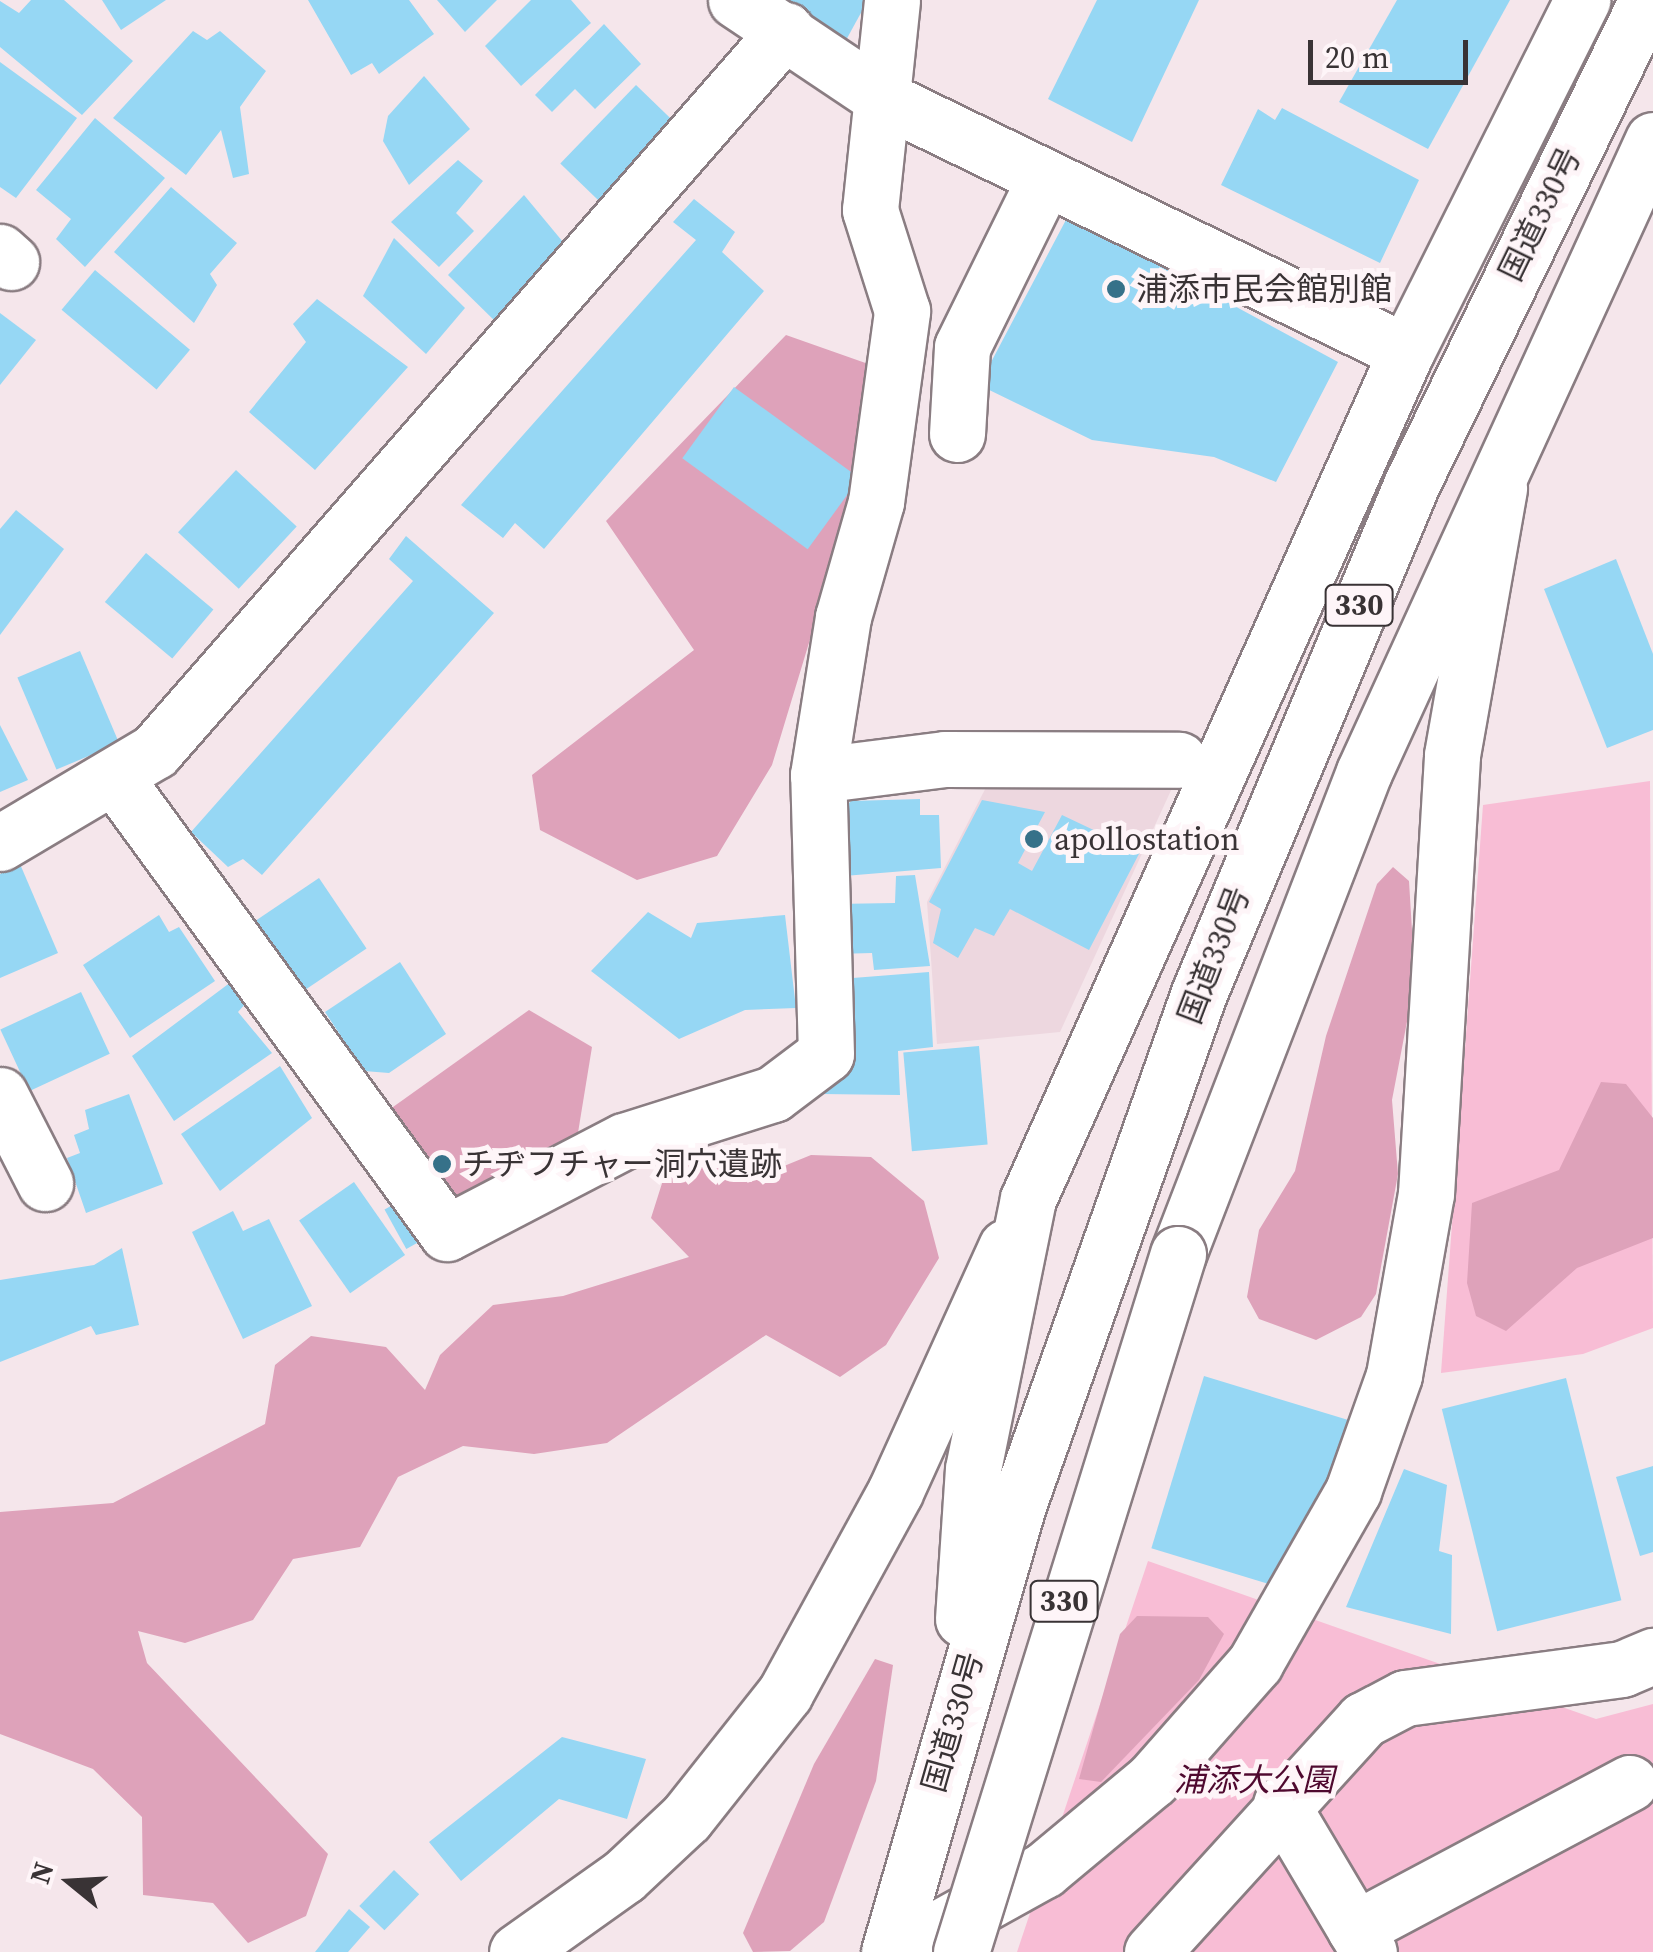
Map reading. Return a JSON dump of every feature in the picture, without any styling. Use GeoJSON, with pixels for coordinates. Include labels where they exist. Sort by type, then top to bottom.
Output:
{"type":"FeatureCollection","features":[{"type":"Feature","properties":{"kind":"main road"},"geometry":{"type":"LineString","coordinates":[[736,0],[884,99],[1406,352]]}},
{"type":"Feature","properties":{"kind":"main road"},"geometry":{"type":"LineString","coordinates":[[116,778],[447,1233],[624,1141],[773,1094],[826,1054],[818,775],[843,617],[876,502],[902,311],[870,210],[892,0]]}},
{"type":"Feature","properties":{"kind":"main road"},"geometry":{"type":"LineString","coordinates":[[517,1952],[624,1876],[742,1754],[826,1628],[912,1458],[1406,352],[1582,0]]}},
{"type":"Feature","properties":{"kind":"main road","name":"国道330号"},"geometry":{"type":"LineString","coordinates":[[893,1952],[961,1692],[1112,1228],[1198,993],[1404,500],[1647,0]]}},
{"type":"Feature","properties":{"kind":"main road"},"geometry":{"type":"LineString","coordinates":[[0,843],[155,752],[240,664],[786,30]]}},
{"type":"Feature","properties":{"kind":"main road","name":"国道330号"},"geometry":{"type":"LineString","coordinates":[[961,1952],[1178,1254],[1364,772],[1499,465],[1639,200],[1653,140]]}},
{"type":"Feature","properties":{"kind":"main road"},"geometry":{"type":"LineString","coordinates":[[957,434],[962,347],[1045,178]]}},
{"type":"Feature","properties":{"kind":"main road"},"geometry":{"type":"LineString","coordinates":[[893,1952],[1100,1830],[1254,1663],[1328,1548],[1376,1432],[1408,1318],[1426,1194],[1452,755],[1498,524],[1499,465]]}},
{"type":"Feature","properties":{"kind":"main road"},"geometry":{"type":"LineString","coordinates":[[818,775],[945,759],[1179,760]]}},
{"type":"Feature","properties":{"kind":"main road"},"geometry":{"type":"LineString","coordinates":[[0,1095],[46,1184]]}},
{"type":"Feature","properties":{"kind":"main road","name":"330"},"geometry":{"type":"LineString","coordinates":[[961,1692],[970,1486],[1028,1198]]}},
{"type":"Feature","properties":{"kind":"main road"},"geometry":{"type":"LineString","coordinates":[[1152,1952],[1281,1804],[1363,1720],[1405,1698],[1653,1656]]}},
{"type":"Feature","properties":{"kind":"main road"},"geometry":{"type":"LineString","coordinates":[[1281,1804],[1362,1940],[1630,1783]]}},
{"type":"Feature","properties":{"kind":"shaded area"},"geometry":{"type":"Polygon","coordinates":[[[786,335],[874,366],[874,428],[772,765],[717,856],[637,880],[540,830],[532,775],[694,650],[606,521],[786,335]]]}},
{"type":"Feature","properties":{"kind":"shaded area"},"geometry":{"type":"Polygon","coordinates":[[[997,766],[1173,786],[1060,1032],[937,1044],[927,902],[997,766]]]}},
{"type":"Feature","properties":{"kind":"shaded area"},"geometry":{"type":"Polygon","coordinates":[[[1393,867],[1409,881],[1415,980],[1392,1100],[1398,1174],[1376,1294],[1361,1317],[1316,1340],[1259,1319],[1247,1297],[1259,1230],[1295,1171],[1326,1036],[1377,884],[1393,867]]]}},
{"type":"Feature","properties":{"kind":"shaded area"},"geometry":{"type":"Polygon","coordinates":[[[529,1010],[592,1047],[575,1151],[451,1213],[379,1117],[529,1010]]]}},
{"type":"Feature","properties":{"kind":"shaded area"},"geometry":{"type":"Polygon","coordinates":[[[1601,1082],[1626,1084],[1653,1118],[1653,1238],[1577,1268],[1506,1331],[1476,1316],[1467,1283],[1472,1203],[1559,1170],[1601,1082]]]}},
{"type":"Feature","properties":{"kind":"shaded area"},"geometry":{"type":"Polygon","coordinates":[[[700,1144],[762,1175],[811,1155],[871,1157],[924,1201],[939,1258],[886,1345],[840,1377],[766,1335],[607,1443],[534,1454],[463,1446],[398,1477],[360,1547],[293,1559],[253,1620],[185,1643],[138,1631],[147,1663],[328,1854],[306,1916],[248,1943],[213,1903],[143,1895],[142,1817],[93,1769],[0,1734],[0,1512],[113,1503],[265,1424],[275,1365],[311,1336],[386,1347],[425,1390],[440,1355],[493,1305],[563,1296],[689,1257],[651,1218],[664,1177],[700,1144]]]}},
{"type":"Feature","properties":{"kind":"shaded area"},"geometry":{"type":"Polygon","coordinates":[[[1137,1616],[1208,1617],[1224,1634],[1199,1680],[1101,1782],[1079,1779],[1120,1634],[1137,1616]]]}},
{"type":"Feature","properties":{"kind":"shaded area"},"geometry":{"type":"Polygon","coordinates":[[[875,1659],[893,1665],[876,1781],[824,1922],[790,1951],[753,1952],[743,1933],[814,1764],[875,1659]]]}},
{"type":"Feature","properties":{"kind":"green space"},"geometry":{"type":"Polygon","coordinates":[[[1650,781],[1653,1328],[1583,1354],[1441,1373],[1483,805],[1650,781]]]}},
{"type":"Feature","properties":{"kind":"green space","name":"浦添大公園"},"geometry":{"type":"Polygon","coordinates":[[[1148,1561],[1596,1719],[1653,1704],[1653,1952],[1017,1952],[1148,1561]]]}},
{"type":"Feature","properties":{"kind":"building"},"geometry":{"type":"Polygon","coordinates":[[[31,0],[64,0],[133,61],[82,115],[0,47],[0,1],[19,13],[31,0]]]}},
{"type":"Feature","properties":{"kind":"building"},"geometry":{"type":"Polygon","coordinates":[[[102,0],[166,0],[121,30],[102,0]]]}},
{"type":"Feature","properties":{"kind":"building"},"geometry":{"type":"Polygon","coordinates":[[[308,0],[409,0],[434,34],[379,74],[372,63],[351,75],[308,0]]]}},
{"type":"Feature","properties":{"kind":"building"},"geometry":{"type":"Polygon","coordinates":[[[437,0],[497,0],[465,32],[437,0]]]}},
{"type":"Feature","properties":{"kind":"building"},"geometry":{"type":"Polygon","coordinates":[[[531,0],[571,0],[591,23],[521,86],[485,46],[531,0]]]}},
{"type":"Feature","properties":{"kind":"building"},"geometry":{"type":"Polygon","coordinates":[[[768,0],[868,0],[845,42],[768,0]]]}},
{"type":"Feature","properties":{"kind":"building"},"geometry":{"type":"Polygon","coordinates":[[[1097,0],[1199,0],[1132,142],[1048,99],[1097,0]]]}},
{"type":"Feature","properties":{"kind":"building"},"geometry":{"type":"Polygon","coordinates":[[[1397,0],[1510,0],[1428,149],[1339,102],[1397,0]]]}},
{"type":"Feature","properties":{"kind":"building"},"geometry":{"type":"Polygon","coordinates":[[[604,24],[641,64],[595,109],[575,89],[552,112],[535,95],[604,24]]]}},
{"type":"Feature","properties":{"kind":"building"},"geometry":{"type":"Polygon","coordinates":[[[193,31],[207,40],[220,31],[266,71],[240,107],[249,174],[233,178],[221,130],[186,175],[113,118],[193,31]]]}},
{"type":"Feature","properties":{"kind":"building"},"geometry":{"type":"Polygon","coordinates":[[[0,62],[77,118],[16,198],[0,187],[0,62]]]}},
{"type":"Feature","properties":{"kind":"building"},"geometry":{"type":"Polygon","coordinates":[[[424,76],[470,129],[409,185],[383,141],[388,116],[424,76]]]}},
{"type":"Feature","properties":{"kind":"building"},"geometry":{"type":"Polygon","coordinates":[[[636,85],[678,126],[603,204],[560,163],[636,85]]]}},
{"type":"Feature","properties":{"kind":"building"},"geometry":{"type":"Polygon","coordinates":[[[1282,108],[1419,180],[1380,263],[1221,185],[1258,109],[1275,120],[1282,108]]]}},
{"type":"Feature","properties":{"kind":"building"},"geometry":{"type":"Polygon","coordinates":[[[95,118],[165,178],[85,267],[56,239],[71,219],[36,190],[95,118]]]}},
{"type":"Feature","properties":{"kind":"building"},"geometry":{"type":"Polygon","coordinates":[[[458,160],[483,181],[456,213],[474,231],[439,267],[391,222],[458,160]]]}},
{"type":"Feature","properties":{"kind":"building"},"geometry":{"type":"Polygon","coordinates":[[[171,187],[237,243],[210,274],[217,285],[194,323],[114,252],[171,187]]]}},
{"type":"Feature","properties":{"kind":"building"},"geometry":{"type":"Polygon","coordinates":[[[524,195],[563,242],[560,263],[501,327],[448,275],[524,195]]]}},
{"type":"Feature","properties":{"kind":"building"},"geometry":{"type":"Polygon","coordinates":[[[694,199],[735,232],[722,252],[764,291],[544,549],[515,523],[503,538],[461,505],[696,240],[673,222],[694,199]]]}},
{"type":"Feature","properties":{"kind":"building","name":"浦添市民会館別館"},"geometry":{"type":"Polygon","coordinates":[[[1068,216],[1338,362],[1276,482],[1214,457],[1092,440],[979,385],[1068,216]]]}},
{"type":"Feature","properties":{"kind":"building"},"geometry":{"type":"Polygon","coordinates":[[[394,238],[465,308],[426,354],[363,296],[394,238]]]}},
{"type":"Feature","properties":{"kind":"building"},"geometry":{"type":"Polygon","coordinates":[[[95,270],[190,350],[157,390],[62,310],[95,270]]]}},
{"type":"Feature","properties":{"kind":"building"},"geometry":{"type":"Polygon","coordinates":[[[317,299],[408,367],[315,470],[249,412],[306,342],[293,324],[317,299]]]}},
{"type":"Feature","properties":{"kind":"building"},"geometry":{"type":"Polygon","coordinates":[[[0,313],[36,340],[0,385],[0,313]]]}},
{"type":"Feature","properties":{"kind":"building"},"geometry":{"type":"Polygon","coordinates":[[[734,387],[859,478],[808,549],[682,458],[734,387]]]}},
{"type":"Feature","properties":{"kind":"building"},"geometry":{"type":"Polygon","coordinates":[[[236,470],[297,527],[239,589],[178,532],[236,470]]]}},
{"type":"Feature","properties":{"kind":"building"},"geometry":{"type":"Polygon","coordinates":[[[16,510],[64,549],[0,635],[0,529],[16,510]]]}},
{"type":"Feature","properties":{"kind":"building"},"geometry":{"type":"Polygon","coordinates":[[[406,536],[494,613],[262,875],[243,859],[228,867],[191,832],[413,581],[389,559],[406,536]]]}},
{"type":"Feature","properties":{"kind":"building"},"geometry":{"type":"Polygon","coordinates":[[[146,553],[213,610],[172,659],[105,602],[146,553]]]}},
{"type":"Feature","properties":{"kind":"building"},"geometry":{"type":"Polygon","coordinates":[[[1616,559],[1653,654],[1653,730],[1607,748],[1544,589],[1616,559]]]}},
{"type":"Feature","properties":{"kind":"building"},"geometry":{"type":"Polygon","coordinates":[[[80,651],[119,743],[56,770],[17,678],[80,651]]]}},
{"type":"Feature","properties":{"kind":"building"},"geometry":{"type":"Polygon","coordinates":[[[0,725],[28,780],[0,792],[0,725]]]}},
{"type":"Feature","properties":{"kind":"building"},"geometry":{"type":"Polygon","coordinates":[[[920,799],[920,815],[939,815],[941,868],[832,877],[831,822],[851,801],[920,799]]]}},
{"type":"Feature","properties":{"kind":"building"},"geometry":{"type":"Polygon","coordinates":[[[982,800],[1045,812],[1018,863],[1032,871],[1062,815],[1140,852],[1089,950],[1010,909],[994,936],[975,928],[958,958],[933,943],[941,909],[929,902],[982,800]]]}},
{"type":"Feature","properties":{"kind":"building"},"geometry":{"type":"Polygon","coordinates":[[[20,864],[58,953],[0,978],[0,874],[20,864]]]}},
{"type":"Feature","properties":{"kind":"building"},"geometry":{"type":"Polygon","coordinates":[[[915,875],[930,966],[874,970],[872,953],[836,954],[835,904],[895,903],[896,876],[915,875]]]}},
{"type":"Feature","properties":{"kind":"building"},"geometry":{"type":"Polygon","coordinates":[[[319,878],[367,948],[303,992],[255,921],[319,878]]]}},
{"type":"Feature","properties":{"kind":"building"},"geometry":{"type":"Polygon","coordinates":[[[648,912],[691,938],[697,923],[785,915],[796,1008],[745,1010],[679,1039],[591,971],[648,912]]]}},
{"type":"Feature","properties":{"kind":"building"},"geometry":{"type":"Polygon","coordinates":[[[159,915],[169,932],[179,927],[215,981],[130,1038],[83,965],[159,915]]]}},
{"type":"Feature","properties":{"kind":"building"},"geometry":{"type":"Polygon","coordinates":[[[400,962],[446,1034],[389,1073],[364,1071],[325,1012],[400,962]]]}},
{"type":"Feature","properties":{"kind":"building"},"geometry":{"type":"Polygon","coordinates":[[[929,972],[933,1047],[898,1051],[900,1095],[822,1094],[816,1076],[840,979],[929,972]]]}},
{"type":"Feature","properties":{"kind":"building"},"geometry":{"type":"Polygon","coordinates":[[[231,982],[246,1003],[238,1012],[272,1053],[174,1121],[132,1056],[231,982]]]}},
{"type":"Feature","properties":{"kind":"building"},"geometry":{"type":"Polygon","coordinates":[[[81,992],[110,1054],[29,1091],[0,1030],[81,992]]]}},
{"type":"Feature","properties":{"kind":"building"},"geometry":{"type":"Polygon","coordinates":[[[979,1046],[988,1145],[912,1151],[903,1053],[979,1046]]]}},
{"type":"Feature","properties":{"kind":"building"},"geometry":{"type":"Polygon","coordinates":[[[280,1066],[312,1118],[220,1191],[181,1134],[280,1066]]]}},
{"type":"Feature","properties":{"kind":"building"},"geometry":{"type":"Polygon","coordinates":[[[129,1094],[163,1184],[86,1213],[67,1158],[80,1153],[74,1135],[89,1129],[85,1110],[129,1094]]]}},
{"type":"Feature","properties":{"kind":"building"},"geometry":{"type":"Polygon","coordinates":[[[354,1182],[405,1255],[350,1293],[299,1220],[354,1182]]]}},
{"type":"Feature","properties":{"kind":"building"},"geometry":{"type":"Polygon","coordinates":[[[409,1196],[431,1235],[406,1249],[385,1210],[409,1196]]]}},
{"type":"Feature","properties":{"kind":"building"},"geometry":{"type":"Polygon","coordinates":[[[233,1211],[243,1231],[269,1219],[312,1306],[243,1339],[192,1232],[233,1211]]]}},
{"type":"Feature","properties":{"kind":"building"},"geometry":{"type":"Polygon","coordinates":[[[122,1248],[139,1325],[96,1335],[91,1326],[0,1362],[0,1280],[94,1265],[122,1248]]]}},
{"type":"Feature","properties":{"kind":"building"},"geometry":{"type":"Polygon","coordinates":[[[1204,1376],[1347,1420],[1295,1592],[1151,1548],[1204,1376]]]}},
{"type":"Feature","properties":{"kind":"building"},"geometry":{"type":"Polygon","coordinates":[[[1566,1378],[1621,1600],[1497,1631],[1442,1409],[1566,1378]]]}},
{"type":"Feature","properties":{"kind":"building"},"geometry":{"type":"Polygon","coordinates":[[[1653,1466],[1653,1552],[1640,1556],[1616,1477],[1653,1466]]]}},
{"type":"Feature","properties":{"kind":"building"},"geometry":{"type":"Polygon","coordinates":[[[1404,1469],[1447,1485],[1439,1551],[1452,1555],[1451,1634],[1346,1607],[1404,1469]]]}},
{"type":"Feature","properties":{"kind":"building"},"geometry":{"type":"Polygon","coordinates":[[[562,1737],[646,1759],[627,1819],[559,1799],[461,1881],[429,1842],[562,1737]]]}},
{"type":"Feature","properties":{"kind":"building"},"geometry":{"type":"Polygon","coordinates":[[[394,1870],[419,1894],[384,1930],[359,1906],[394,1870]]]}},
{"type":"Feature","properties":{"kind":"building"},"geometry":{"type":"Polygon","coordinates":[[[349,1909],[370,1927],[348,1952],[315,1952],[349,1909]]]}},
{"type":"Feature","properties":{"kind":"place","name":"浦添市民会館別館"},"geometry":{"type":"Point","coordinates":[1116,289]}},
{"type":"Feature","properties":{"kind":"place","name":"apollostation"},"geometry":{"type":"Point","coordinates":[1034,839]}},
{"type":"Feature","properties":{"kind":"place","name":"チヂフチャー洞穴遺跡"},"geometry":{"type":"Point","coordinates":[442,1164]}}]}
